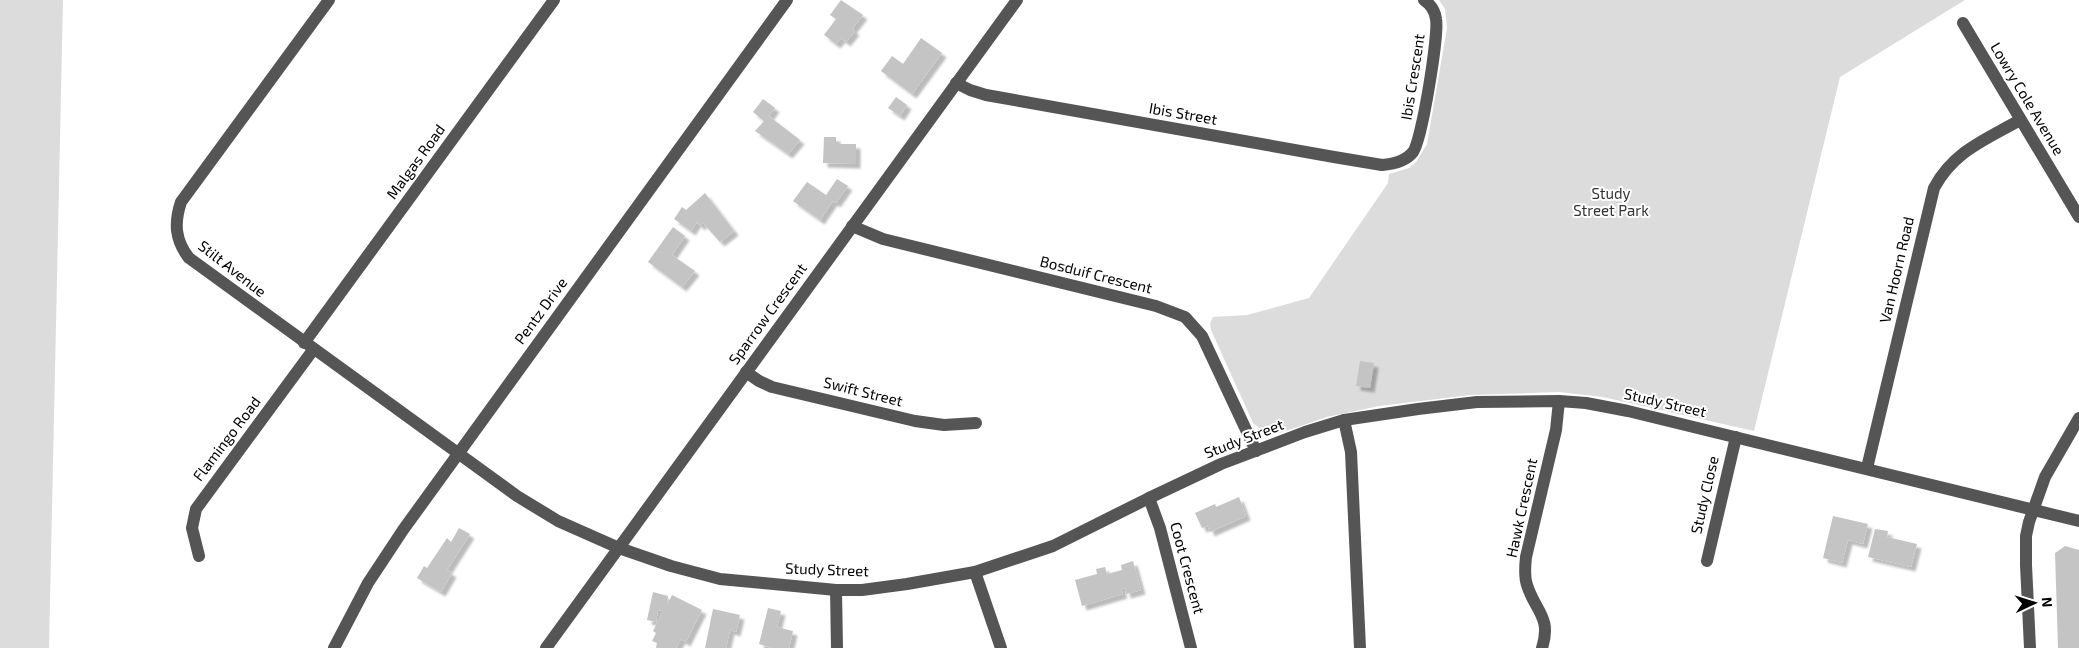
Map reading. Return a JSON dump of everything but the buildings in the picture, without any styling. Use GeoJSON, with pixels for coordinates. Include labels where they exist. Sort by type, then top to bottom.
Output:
{"type":"FeatureCollection","features":[{"type":"Feature","properties":{"kind":"street","name":"Stilt Avenue"},"geometry":{"type":"LineString","coordinates":[[329,0],[182,202],[176,223],[180,244],[189,258],[309,347],[458,453]]}},
{"type":"Feature","properties":{"kind":"street","name":"Malgas Road"},"geometry":{"type":"LineString","coordinates":[[309,347],[554,0]]}},
{"type":"Feature","properties":{"kind":"street","name":"Pentz Drive"},"geometry":{"type":"LineString","coordinates":[[334,648],[368,583],[403,530],[787,0]]}},
{"type":"Feature","properties":{"kind":"street","name":"Sparrow Crescent"},"geometry":{"type":"LineString","coordinates":[[546,648],[1017,0]]}},
{"type":"Feature","properties":{"kind":"street","name":"Ibis Crescent"},"geometry":{"type":"LineString","coordinates":[[1406,159],[1418,143],[1437,28],[1433,10],[1424,0]]}},
{"type":"Feature","properties":{"kind":"street","name":"Lowry Cole Avenue"},"geometry":{"type":"LineString","coordinates":[[1963,23],[2079,217]]}},
{"type":"Feature","properties":{"kind":"street","name":"Ibis Street"},"geometry":{"type":"LineString","coordinates":[[956,83],[986,95],[1363,162],[1382,165],[1406,159]]}},
{"type":"Feature","properties":{"kind":"street","name":"Van Hoorn Road"},"geometry":{"type":"LineString","coordinates":[[1867,468],[1934,188],[1943,171],[1955,159],[2020,120]]}},
{"type":"Feature","properties":{"kind":"street","name":"Bosduif Crescent"},"geometry":{"type":"LineString","coordinates":[[852,226],[883,239],[1156,306],[1185,317],[1202,336],[1256,451]]}},
{"type":"Feature","properties":{"kind":"street","name":"Flamingo Road"},"geometry":{"type":"LineString","coordinates":[[199,556],[192,528],[196,509],[309,347]]}},
{"type":"Feature","properties":{"kind":"street","name":"Swift Street"},"geometry":{"type":"LineString","coordinates":[[746,372],[759,381],[772,386],[915,421],[944,425],[976,423]]}},
{"type":"Feature","properties":{"kind":"street","name":"Study Street"},"geometry":{"type":"LineString","coordinates":[[458,453],[516,496],[558,521],[619,548],[670,566],[720,579],[836,590],[891,586],[974,572],[1053,546],[1187,479],[1256,451],[1344,420],[1457,404],[1559,400],[1586,403],[1628,411],[1867,468],[2079,521]]}},
{"type":"Feature","properties":{"kind":"street","name":"Hawk Crescent"},"geometry":{"type":"LineString","coordinates":[[1542,648],[1546,636],[1546,623],[1529,591],[1525,572],[1526,557],[1556,430],[1559,400]]}},
{"type":"Feature","properties":{"kind":"street"},"geometry":{"type":"LineString","coordinates":[[2030,648],[2026,536],[2033,510],[2046,477],[2079,418]]}},
{"type":"Feature","properties":{"kind":"street"},"geometry":{"type":"LineString","coordinates":[[1344,420],[1351,452],[1360,648]]}},
{"type":"Feature","properties":{"kind":"street","name":"Study Close"},"geometry":{"type":"LineString","coordinates":[[1707,561],[1736,437]]}},
{"type":"Feature","properties":{"kind":"street","name":"Coot Crescent"},"geometry":{"type":"LineString","coordinates":[[1149,498],[1160,528],[1191,648]]}},
{"type":"Feature","properties":{"kind":"street"},"geometry":{"type":"LineString","coordinates":[[974,572],[1001,648]]}},
{"type":"Feature","properties":{"kind":"street"},"geometry":{"type":"LineString","coordinates":[[836,590],[837,648]]}},
{"type":"Feature","properties":{"kind":"green space"},"geometry":{"type":"Polygon","coordinates":[[[0,0],[63,0],[49,648],[0,648],[0,0]]]}},
{"type":"Feature","properties":{"kind":"green space","name":"Study Street Park"},"geometry":{"type":"Polygon","coordinates":[[[1439,0],[1965,0],[1840,77],[1754,431],[1603,397],[1559,392],[1471,395],[1379,406],[1327,417],[1280,433],[1266,433],[1253,423],[1211,330],[1210,323],[1213,317],[1247,315],[1309,298],[1388,183],[1389,174],[1409,168],[1416,162],[1427,144],[1447,28],[1445,9],[1439,0]]]}}]}
